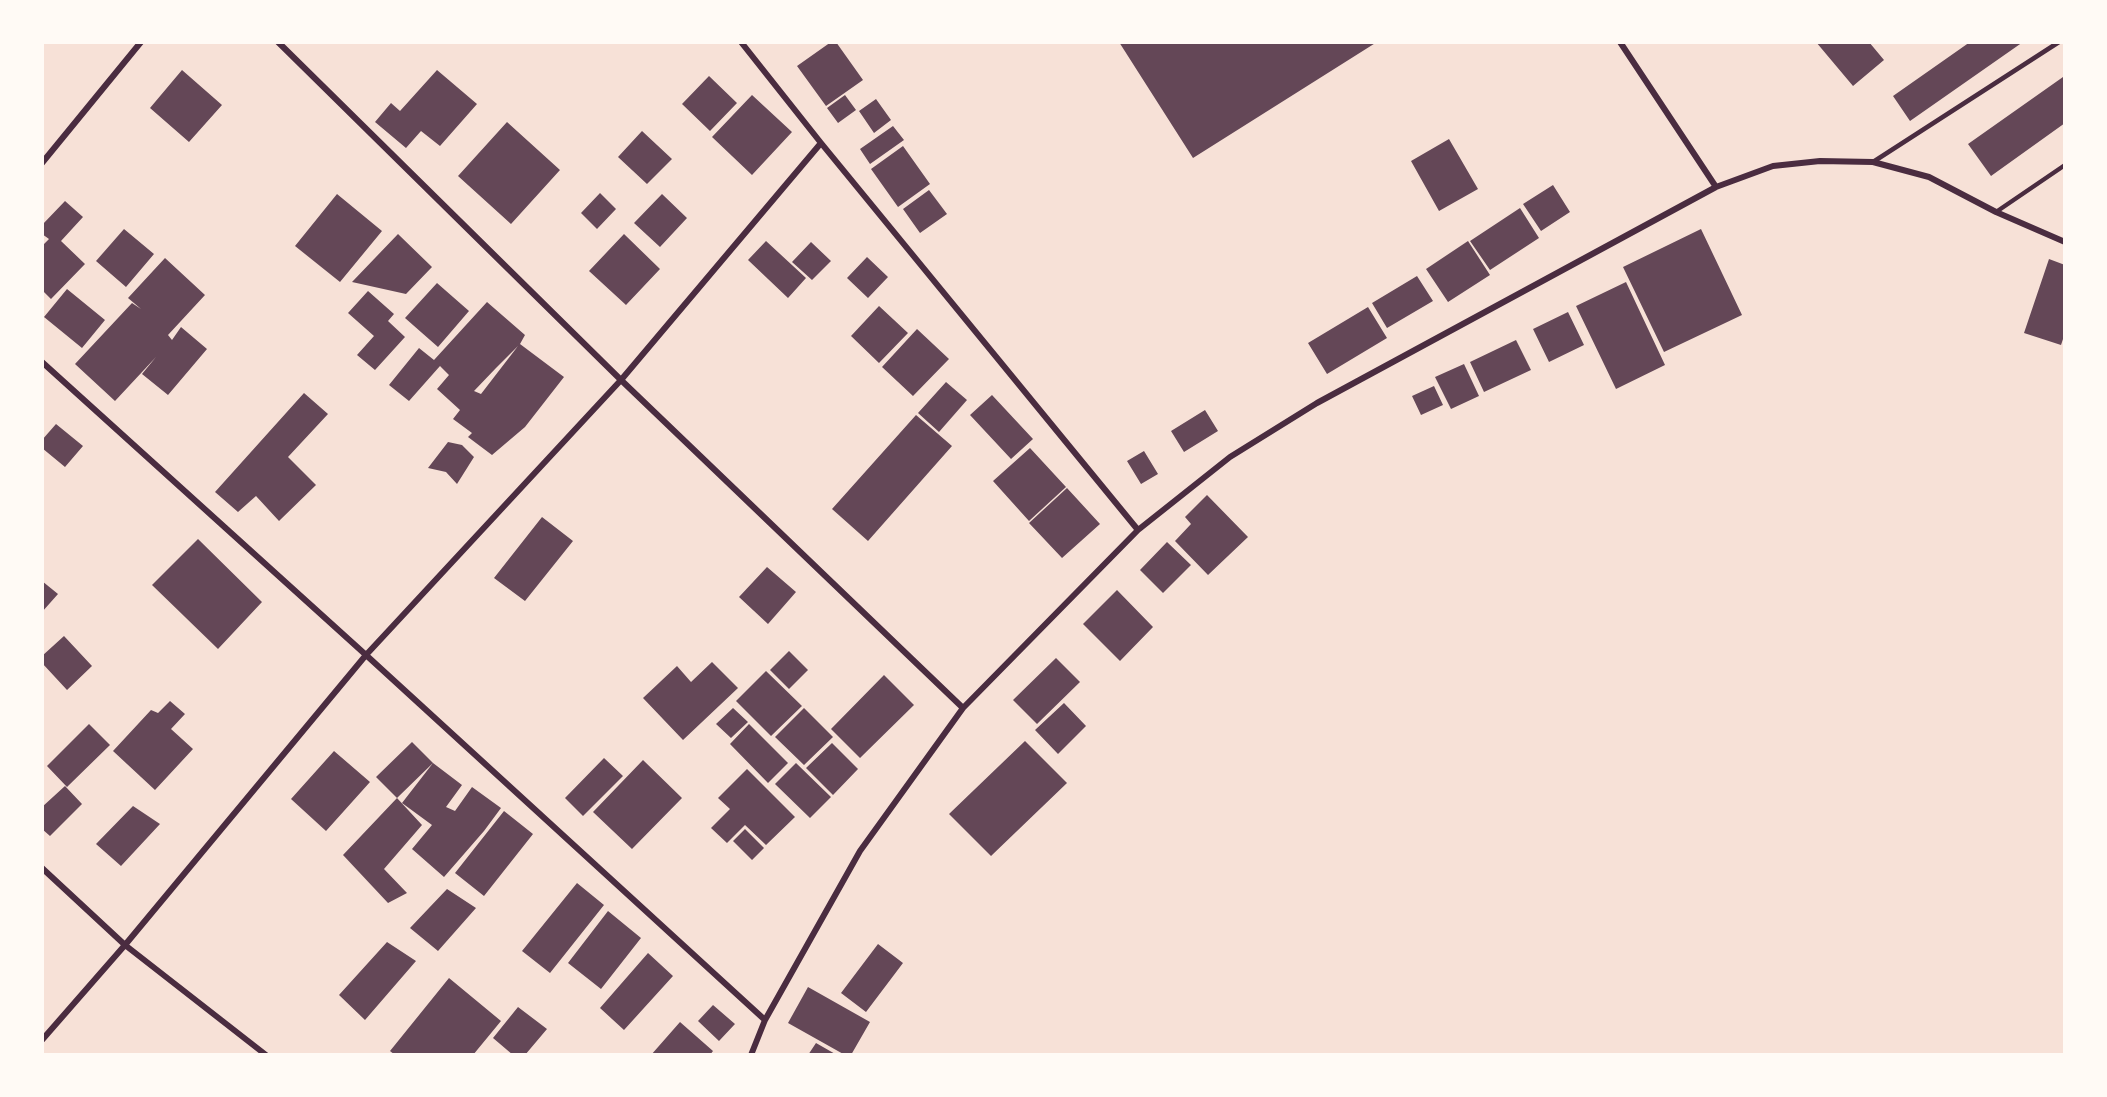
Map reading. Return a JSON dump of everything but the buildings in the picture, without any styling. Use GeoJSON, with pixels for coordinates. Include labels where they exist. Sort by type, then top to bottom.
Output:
{"type":"FeatureCollection","features":[{"type":"Feature","properties":{"kind":"street"},"geometry":{"type":"LineString","coordinates":[[42,163],[141,42]]}},
{"type":"Feature","properties":{"kind":"street"},"geometry":{"type":"LineString","coordinates":[[278,42],[621,380],[963,708]]}},
{"type":"Feature","properties":{"kind":"street"},"geometry":{"type":"LineString","coordinates":[[741,42],[1138,530]]}},
{"type":"Feature","properties":{"kind":"street"},"geometry":{"type":"LineString","coordinates":[[1620,42],[1716,187]]}},
{"type":"Feature","properties":{"kind":"street"},"geometry":{"type":"LineString","coordinates":[[42,1040],[125,945],[366,655],[621,380],[821,143]]}},
{"type":"Feature","properties":{"kind":"street"},"geometry":{"type":"LineString","coordinates":[[751,1055],[765,1020],[861,851],[963,708],[1138,530],[1230,457],[1317,403],[1716,187],[1773,166],[1820,161],[1873,162],[1929,177],[1996,212],[2065,242]]}},
{"type":"Feature","properties":{"kind":"street"},"geometry":{"type":"LineString","coordinates":[[42,362],[765,1020]]}},
{"type":"Feature","properties":{"kind":"street"},"geometry":{"type":"LineString","coordinates":[[42,868],[125,945],[266,1055]]}},
{"type":"Feature","properties":{"kind":"lane"},"geometry":{"type":"LineString","coordinates":[[1873,162],[2059,42]]}},
{"type":"Feature","properties":{"kind":"lane"},"geometry":{"type":"LineString","coordinates":[[1996,212],[2065,165]]}}]}
